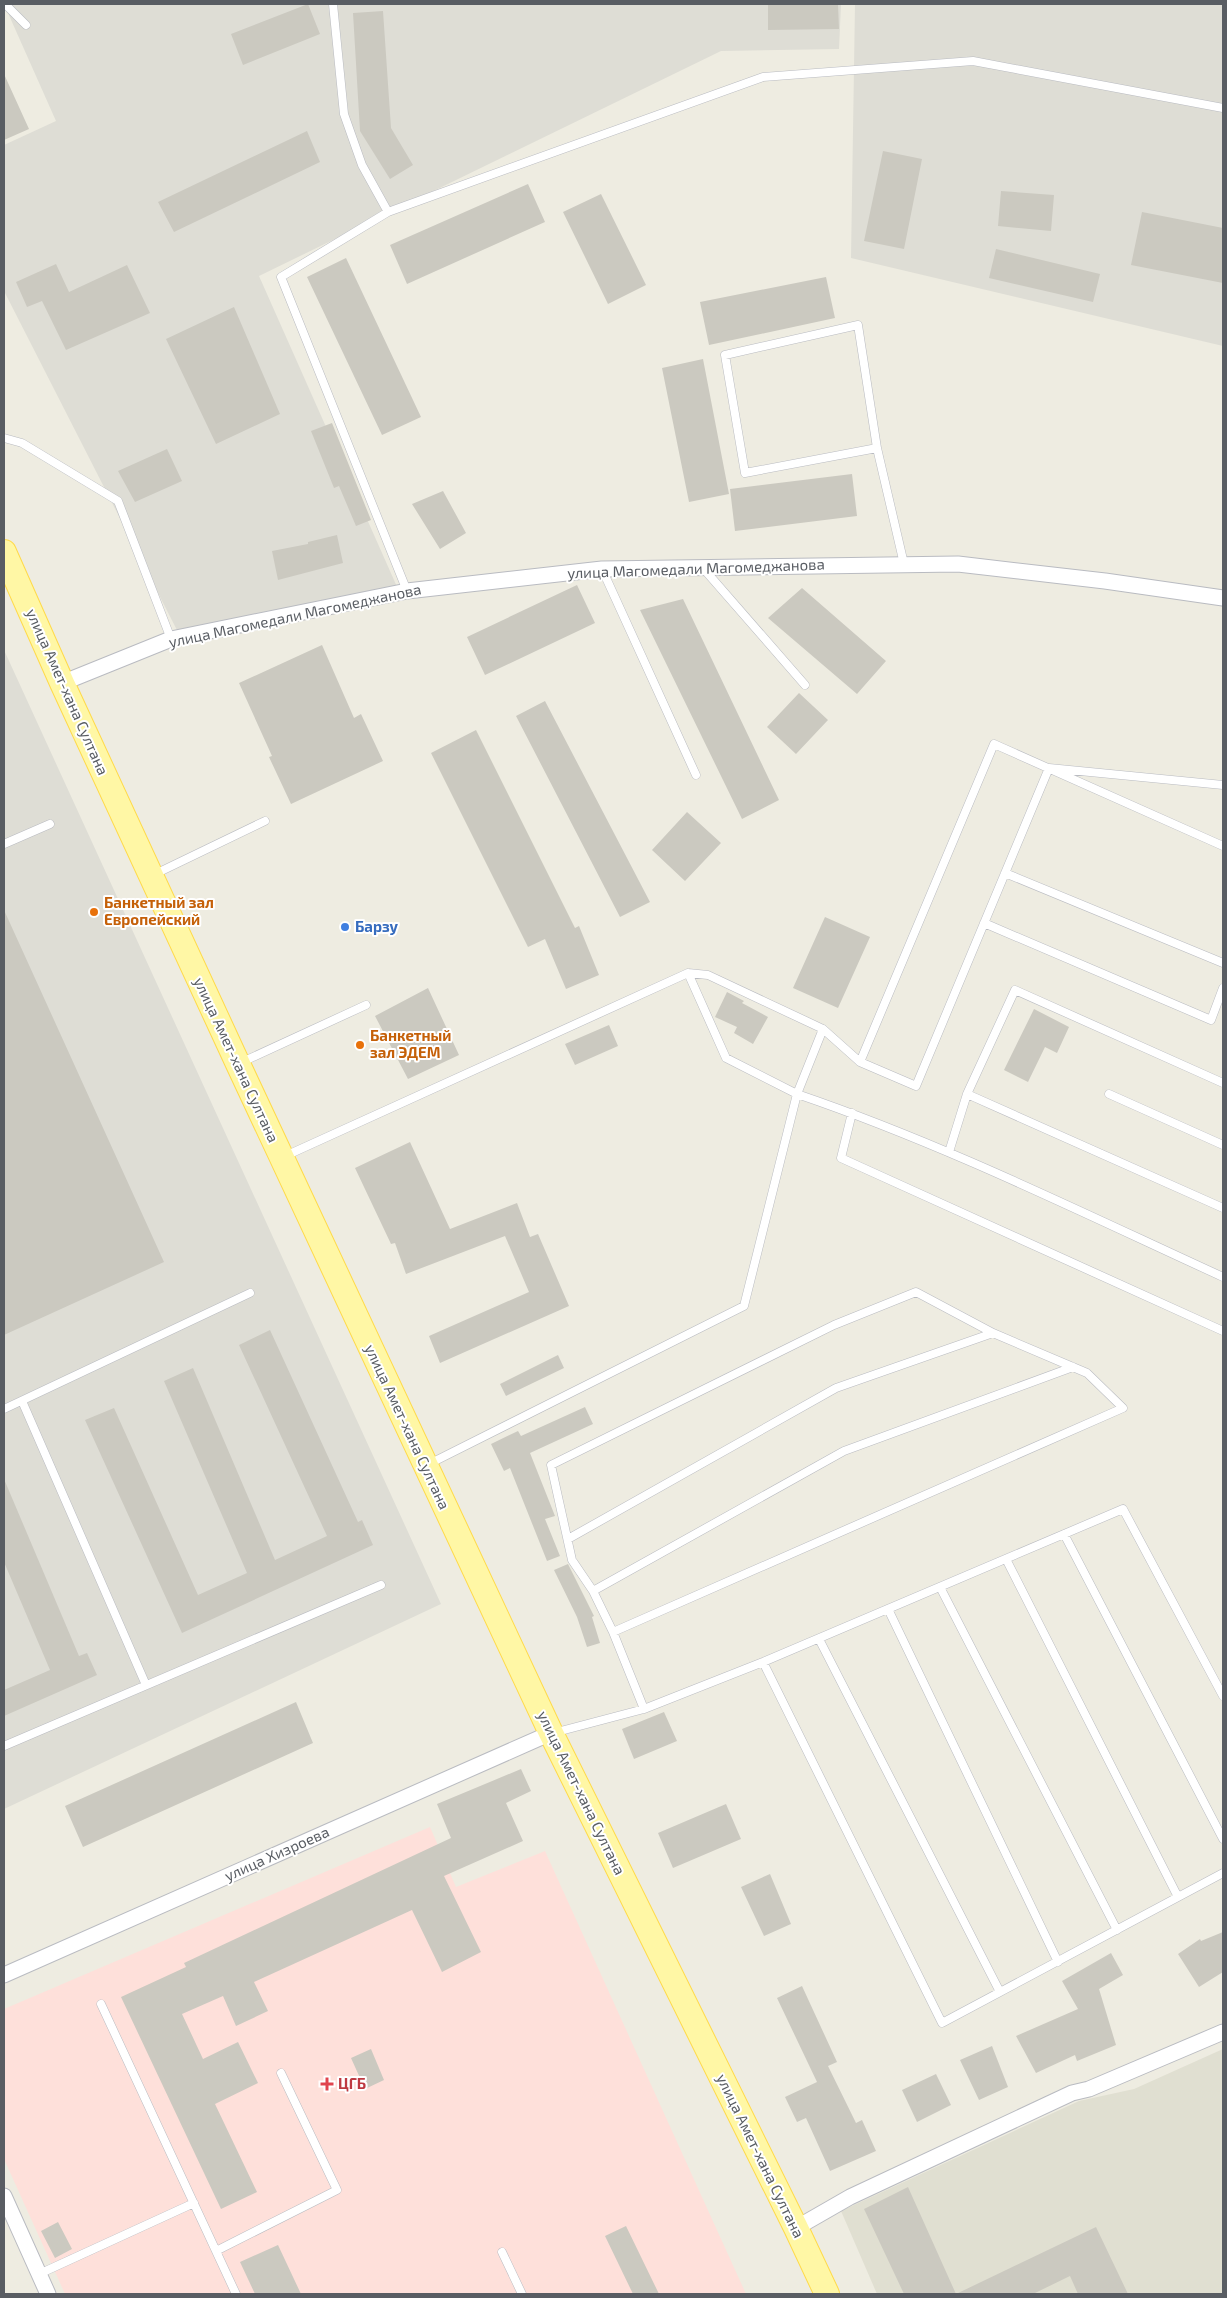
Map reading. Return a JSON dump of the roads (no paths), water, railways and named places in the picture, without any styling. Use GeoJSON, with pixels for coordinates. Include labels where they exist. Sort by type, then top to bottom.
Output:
{"type":"FeatureCollection","features":[{"type":"Feature","properties":{"kind":"main road","name":"улица Амет-хана Султана"},"geometry":{"type":"LineString","coordinates":[[4,552],[62,683],[238,1064],[551,1734],[827,2294]]}},
{"type":"Feature","properties":{"kind":"street","name":"улица Магомедали Магомеджановa"},"geometry":{"type":"LineString","coordinates":[[62,683],[171,639],[407,591],[602,569],[958,564],[1106,581],[1223,598]]}},
{"type":"Feature","properties":{"kind":"street","name":"улица Хизроева"},"geometry":{"type":"LineString","coordinates":[[4,1975],[551,1734]]}},
{"type":"Feature","properties":{"kind":"street"},"geometry":{"type":"LineString","coordinates":[[796,2228],[850,2197],[1072,2093],[1088,2089],[1223,2032]]}},
{"type":"Feature","properties":{"kind":"street"},"geometry":{"type":"LineString","coordinates":[[4,2196],[48,2294]]}},
{"type":"Feature","properties":{"kind":"lane"},"geometry":{"type":"LineString","coordinates":[[5,4],[26,25]]}},
{"type":"Feature","properties":{"kind":"lane"},"geometry":{"type":"LineString","coordinates":[[333,4],[344,114],[362,165],[388,212]]}},
{"type":"Feature","properties":{"kind":"lane"},"geometry":{"type":"LineString","coordinates":[[407,591],[281,277],[388,212],[763,77],[973,61],[1223,108]]}},
{"type":"Feature","properties":{"kind":"lane"},"geometry":{"type":"LineString","coordinates":[[877,448],[745,473],[725,355],[858,325],[877,448],[904,564]]}},
{"type":"Feature","properties":{"kind":"lane"},"geometry":{"type":"LineString","coordinates":[[4,438],[22,443],[118,501],[171,639]]}},
{"type":"Feature","properties":{"kind":"lane"},"geometry":{"type":"LineString","coordinates":[[703,568],[805,685]]}},
{"type":"Feature","properties":{"kind":"lane"},"geometry":{"type":"LineString","coordinates":[[602,569],[696,775]]}},
{"type":"Feature","properties":{"kind":"lane"},"geometry":{"type":"LineString","coordinates":[[860,1062],[994,744],[1223,846]]}},
{"type":"Feature","properties":{"kind":"lane"},"geometry":{"type":"LineString","coordinates":[[1049,768],[1223,785]]}},
{"type":"Feature","properties":{"kind":"lane"},"geometry":{"type":"LineString","coordinates":[[282,1158],[688,973],[708,975],[823,1029],[860,1062],[916,1086],[1049,768]]}},
{"type":"Feature","properties":{"kind":"lane"},"geometry":{"type":"LineString","coordinates":[[152,876],[265,821]]}},
{"type":"Feature","properties":{"kind":"lane"},"geometry":{"type":"LineString","coordinates":[[4,844],[50,824]]}},
{"type":"Feature","properties":{"kind":"lane"},"geometry":{"type":"LineString","coordinates":[[1005,873],[1223,962]]}},
{"type":"Feature","properties":{"kind":"lane"},"geometry":{"type":"LineString","coordinates":[[984,923],[1211,1020],[1223,988]]}},
{"type":"Feature","properties":{"kind":"lane"},"geometry":{"type":"LineString","coordinates":[[688,973],[726,1058],[797,1094],[852,1113],[949,1152],[1223,1277]]}},
{"type":"Feature","properties":{"kind":"lane"},"geometry":{"type":"LineString","coordinates":[[949,1152],[967,1094],[1015,990],[1223,1083]]}},
{"type":"Feature","properties":{"kind":"lane"},"geometry":{"type":"LineString","coordinates":[[238,1064],[366,1005]]}},
{"type":"Feature","properties":{"kind":"lane"},"geometry":{"type":"LineString","coordinates":[[426,1466],[744,1306],[797,1094],[823,1029]]}},
{"type":"Feature","properties":{"kind":"lane"},"geometry":{"type":"LineString","coordinates":[[967,1094],[1223,1208]]}},
{"type":"Feature","properties":{"kind":"lane"},"geometry":{"type":"LineString","coordinates":[[1109,1094],[1223,1145]]}},
{"type":"Feature","properties":{"kind":"lane"},"geometry":{"type":"LineString","coordinates":[[852,1113],[841,1158],[1223,1331]]}},
{"type":"Feature","properties":{"kind":"lane"},"geometry":{"type":"LineString","coordinates":[[613,1632],[1123,1408],[1087,1373],[993,1332],[916,1292],[834,1325],[551,1465],[572,1560],[593,1591],[613,1632],[644,1709]]}},
{"type":"Feature","properties":{"kind":"lane"},"geometry":{"type":"LineString","coordinates":[[4,1409],[250,1293]]}},
{"type":"Feature","properties":{"kind":"lane"},"geometry":{"type":"LineString","coordinates":[[568,1539],[836,1388],[993,1332]]}},
{"type":"Feature","properties":{"kind":"lane"},"geometry":{"type":"LineString","coordinates":[[593,1591],[844,1451],[1073,1367]]}},
{"type":"Feature","properties":{"kind":"lane"},"geometry":{"type":"LineString","coordinates":[[22,1401],[146,1686]]}},
{"type":"Feature","properties":{"kind":"lane"},"geometry":{"type":"LineString","coordinates":[[551,1734],[644,1709],[763,1662],[1123,1509],[1223,1696]]}},
{"type":"Feature","properties":{"kind":"lane"},"geometry":{"type":"LineString","coordinates":[[1064,1534],[1223,1839]]}},
{"type":"Feature","properties":{"kind":"lane"},"geometry":{"type":"LineString","coordinates":[[1006,1559],[1178,1897]]}},
{"type":"Feature","properties":{"kind":"lane"},"geometry":{"type":"LineString","coordinates":[[4,1746],[381,1585]]}},
{"type":"Feature","properties":{"kind":"lane"},"geometry":{"type":"LineString","coordinates":[[940,1587],[1117,1930]]}},
{"type":"Feature","properties":{"kind":"lane"},"geometry":{"type":"LineString","coordinates":[[888,1609],[1058,1962]]}},
{"type":"Feature","properties":{"kind":"lane"},"geometry":{"type":"LineString","coordinates":[[818,1639],[1000,1992]]}},
{"type":"Feature","properties":{"kind":"lane"},"geometry":{"type":"LineString","coordinates":[[763,1662],[942,2023],[1223,1873]]}},
{"type":"Feature","properties":{"kind":"lane"},"geometry":{"type":"LineString","coordinates":[[101,2004],[236,2294]]}},
{"type":"Feature","properties":{"kind":"lane"},"geometry":{"type":"LineString","coordinates":[[216,2251],[337,2190],[281,2073]]}},
{"type":"Feature","properties":{"kind":"lane"},"geometry":{"type":"LineString","coordinates":[[39,2274],[194,2203]]}},
{"type":"Feature","properties":{"kind":"lane"},"geometry":{"type":"LineString","coordinates":[[502,2252],[522,2294]]}},
{"type":"Feature","properties":{"kind":"place","name":"Банкетный зал Европейский"},"geometry":{"type":"Point","coordinates":[94,912]}},
{"type":"Feature","properties":{"kind":"place","name":"Барзу"},"geometry":{"type":"Point","coordinates":[345,927]}},
{"type":"Feature","properties":{"kind":"place","name":"Банкетный зал ЭДЕМ"},"geometry":{"type":"Point","coordinates":[360,1045]}},
{"type":"Feature","properties":{"kind":"place","name":"ЦГБ"},"geometry":{"type":"Point","coordinates":[327,2084]}}]}
